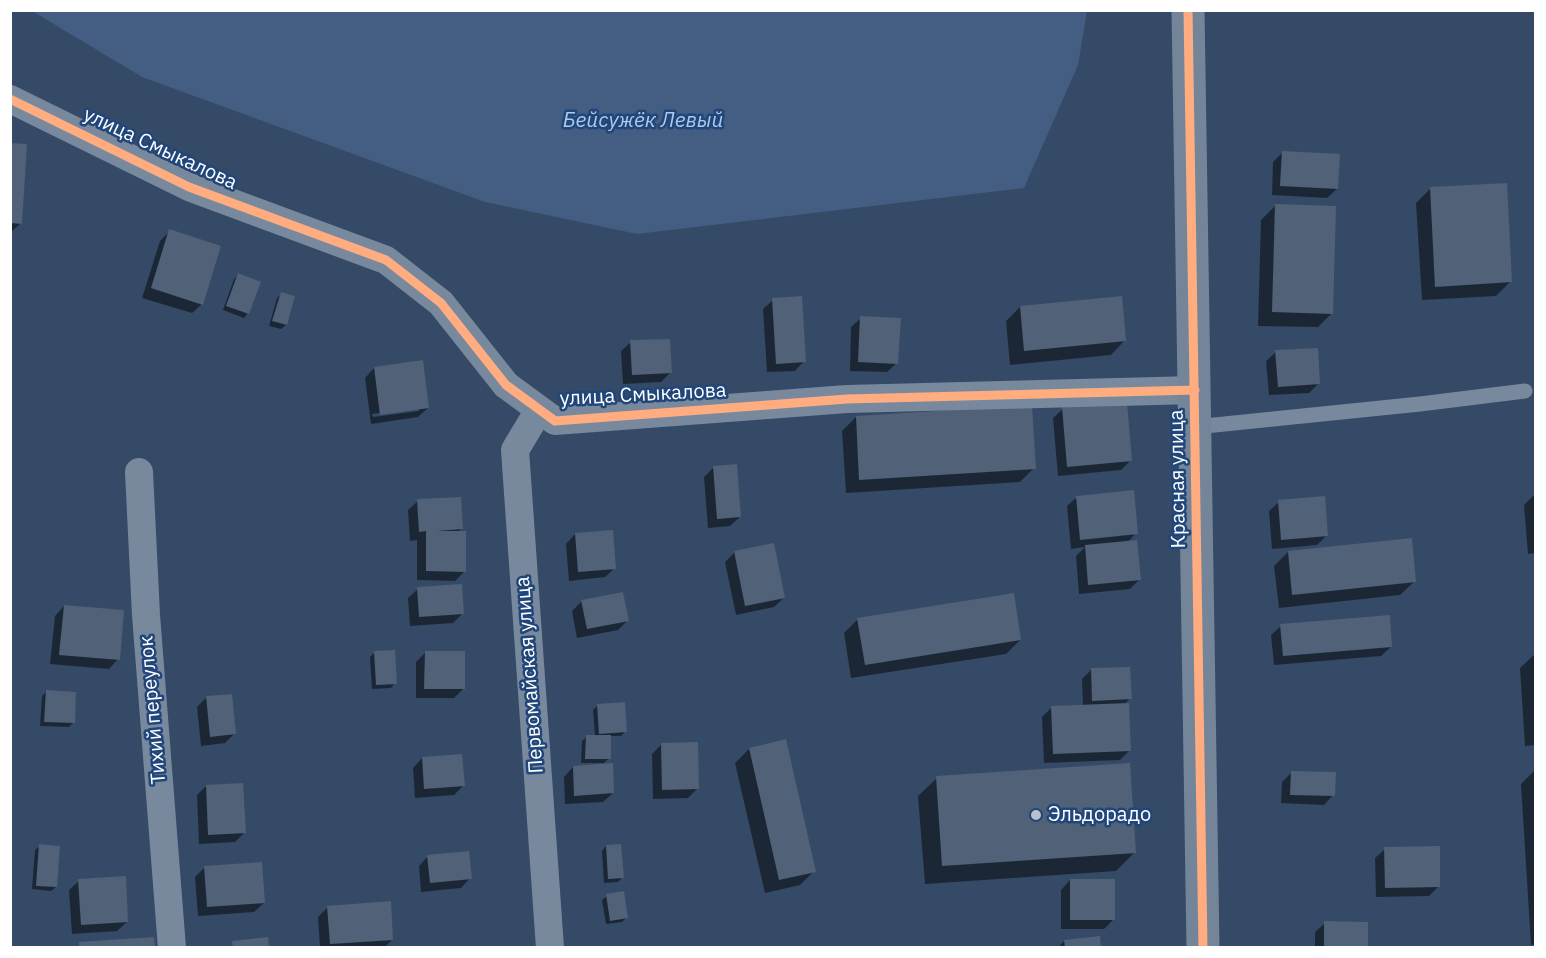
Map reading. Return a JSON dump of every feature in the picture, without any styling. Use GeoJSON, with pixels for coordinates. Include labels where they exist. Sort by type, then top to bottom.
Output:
{"type":"FeatureCollection","features":[{"type":"Feature","properties":{"kind":"street","name":"Красная улица"},"geometry":{"type":"LineString","coordinates":[[1188,10],[1203,948]]}},
{"type":"Feature","properties":{"kind":"street","name":"улица Смыкалова"},"geometry":{"type":"LineString","coordinates":[[10,99],[189,187],[386,260],[441,303],[506,385],[555,421],[847,399],[1195,390]]}},
{"type":"Feature","properties":{"kind":"street","name":"Первомайская улица"},"geometry":{"type":"LineString","coordinates":[[539,410],[514,450],[550,948]]}},
{"type":"Feature","properties":{"kind":"street","name":"Тихий переулок"},"geometry":{"type":"LineString","coordinates":[[139,472],[146,615],[172,948]]}},
{"type":"Feature","properties":{"kind":"lane"},"geometry":{"type":"LineString","coordinates":[[1195,427],[1408,406],[1525,391]]}},
{"type":"Feature","properties":{"kind":"water","name":"Бейсужёк Левый"},"geometry":{"type":"Polygon","coordinates":[[[32,11],[1087,11],[1078,65],[1024,188],[637,234],[485,202],[142,77],[32,11]]]}},
{"type":"Feature","properties":{"kind":"building"},"geometry":{"type":"Polygon","coordinates":[[[10,143],[27,144],[22,224],[10,223],[10,143]]]}},
{"type":"Feature","properties":{"kind":"building"},"geometry":{"type":"Polygon","coordinates":[[[1282,151],[1340,154],[1338,189],[1280,186],[1282,151]]]}},
{"type":"Feature","properties":{"kind":"building"},"geometry":{"type":"Polygon","coordinates":[[[1507,183],[1512,282],[1435,287],[1430,187],[1507,183]]]}},
{"type":"Feature","properties":{"kind":"building"},"geometry":{"type":"Polygon","coordinates":[[[1275,204],[1336,206],[1333,314],[1272,312],[1275,204]]]}},
{"type":"Feature","properties":{"kind":"building"},"geometry":{"type":"Polygon","coordinates":[[[169,229],[221,246],[203,305],[151,288],[169,229]]]}},
{"type":"Feature","properties":{"kind":"building"},"geometry":{"type":"Polygon","coordinates":[[[238,273],[261,282],[249,314],[226,306],[238,273]]]}},
{"type":"Feature","properties":{"kind":"building"},"geometry":{"type":"Polygon","coordinates":[[[281,292],[295,296],[287,325],[272,321],[281,292]]]}},
{"type":"Feature","properties":{"kind":"building"},"geometry":{"type":"Polygon","coordinates":[[[802,296],[806,362],[776,364],[772,298],[802,296]]]}},
{"type":"Feature","properties":{"kind":"building"},"geometry":{"type":"Polygon","coordinates":[[[1122,296],[1126,341],[1024,351],[1020,306],[1122,296]]]}},
{"type":"Feature","properties":{"kind":"building"},"geometry":{"type":"Polygon","coordinates":[[[860,316],[901,318],[898,364],[858,362],[860,316]]]}},
{"type":"Feature","properties":{"kind":"building"},"geometry":{"type":"Polygon","coordinates":[[[670,339],[672,373],[632,375],[630,340],[670,339]]]}},
{"type":"Feature","properties":{"kind":"building"},"geometry":{"type":"Polygon","coordinates":[[[1318,348],[1320,384],[1278,387],[1275,350],[1318,348]]]}},
{"type":"Feature","properties":{"kind":"building"},"geometry":{"type":"Polygon","coordinates":[[[423,360],[429,408],[380,415],[374,367],[423,360]]]}},
{"type":"Feature","properties":{"kind":"building"},"geometry":{"type":"Polygon","coordinates":[[[1127,402],[1132,461],[1067,467],[1062,407],[1127,402]]]}},
{"type":"Feature","properties":{"kind":"building"},"geometry":{"type":"Polygon","coordinates":[[[1032,405],[1036,469],[859,480],[856,416],[1032,405]]]}},
{"type":"Feature","properties":{"kind":"building"},"geometry":{"type":"Polygon","coordinates":[[[737,464],[741,517],[717,519],[713,466],[737,464]]]}},
{"type":"Feature","properties":{"kind":"building"},"geometry":{"type":"Polygon","coordinates":[[[1134,490],[1138,534],[1080,540],[1076,496],[1134,490]]]}},
{"type":"Feature","properties":{"kind":"building"},"geometry":{"type":"Polygon","coordinates":[[[1325,496],[1328,536],[1281,540],[1278,500],[1325,496]]]}},
{"type":"Feature","properties":{"kind":"building"},"geometry":{"type":"Polygon","coordinates":[[[461,497],[463,529],[437,531],[466,531],[466,572],[426,571],[426,531],[419,532],[417,499],[461,497]]]}},
{"type":"Feature","properties":{"kind":"building"},"geometry":{"type":"Polygon","coordinates":[[[613,530],[616,569],[578,572],[575,533],[613,530]]]}},
{"type":"Feature","properties":{"kind":"building"},"geometry":{"type":"Polygon","coordinates":[[[1412,538],[1416,582],[1292,595],[1288,551],[1412,538]]]}},
{"type":"Feature","properties":{"kind":"building"},"geometry":{"type":"Polygon","coordinates":[[[1137,540],[1141,580],[1088,585],[1085,545],[1137,540]]]}},
{"type":"Feature","properties":{"kind":"building"},"geometry":{"type":"Polygon","coordinates":[[[774,543],[785,598],[745,606],[734,551],[774,543]]]}},
{"type":"Feature","properties":{"kind":"building"},"geometry":{"type":"Polygon","coordinates":[[[462,584],[464,614],[419,617],[417,587],[462,584]]]}},
{"type":"Feature","properties":{"kind":"building"},"geometry":{"type":"Polygon","coordinates":[[[623,592],[629,621],[587,629],[581,600],[623,592]]]}},
{"type":"Feature","properties":{"kind":"building"},"geometry":{"type":"Polygon","coordinates":[[[1014,593],[1021,640],[865,665],[857,618],[1014,593]]]}},
{"type":"Feature","properties":{"kind":"building"},"geometry":{"type":"Polygon","coordinates":[[[64,605],[124,610],[120,660],[59,655],[64,605]]]}},
{"type":"Feature","properties":{"kind":"building"},"geometry":{"type":"Polygon","coordinates":[[[1390,615],[1392,647],[1283,656],[1280,624],[1390,615]]]}},
{"type":"Feature","properties":{"kind":"building"},"geometry":{"type":"Polygon","coordinates":[[[395,650],[397,684],[376,685],[374,651],[395,650]]]}},
{"type":"Feature","properties":{"kind":"building"},"geometry":{"type":"Polygon","coordinates":[[[425,651],[465,651],[465,689],[424,689],[425,651]]]}},
{"type":"Feature","properties":{"kind":"building"},"geometry":{"type":"Polygon","coordinates":[[[1130,667],[1132,699],[1092,701],[1091,668],[1130,667]]]}},
{"type":"Feature","properties":{"kind":"building"},"geometry":{"type":"Polygon","coordinates":[[[46,690],[76,692],[75,723],[44,722],[46,690]]]}},
{"type":"Feature","properties":{"kind":"building"},"geometry":{"type":"Polygon","coordinates":[[[232,694],[236,734],[210,737],[206,696],[232,694]]]}},
{"type":"Feature","properties":{"kind":"building"},"geometry":{"type":"Polygon","coordinates":[[[625,702],[627,732],[599,734],[597,704],[625,702]]]}},
{"type":"Feature","properties":{"kind":"building"},"geometry":{"type":"Polygon","coordinates":[[[1129,703],[1131,751],[1053,754],[1051,706],[1129,703]]]}},
{"type":"Feature","properties":{"kind":"building"},"geometry":{"type":"Polygon","coordinates":[[[586,735],[611,735],[611,759],[585,759],[586,735]]]}},
{"type":"Feature","properties":{"kind":"building"},"geometry":{"type":"Polygon","coordinates":[[[786,739],[816,872],[779,880],[749,748],[786,739]]]}},
{"type":"Feature","properties":{"kind":"building"},"geometry":{"type":"Polygon","coordinates":[[[698,742],[699,789],[662,790],[661,743],[698,742]]]}},
{"type":"Feature","properties":{"kind":"building"},"geometry":{"type":"Polygon","coordinates":[[[462,754],[465,786],[424,789],[422,757],[462,754]]]}},
{"type":"Feature","properties":{"kind":"building"},"geometry":{"type":"Polygon","coordinates":[[[613,763],[614,793],[574,796],[573,766],[613,763]]]}},
{"type":"Feature","properties":{"kind":"building","name":"Эльдорадо"},"geometry":{"type":"Polygon","coordinates":[[[1130,763],[1136,853],[942,866],[936,776],[1130,763]]]}},
{"type":"Feature","properties":{"kind":"building"},"geometry":{"type":"Polygon","coordinates":[[[1291,771],[1336,772],[1335,796],[1290,795],[1291,771]]]}},
{"type":"Feature","properties":{"kind":"building"},"geometry":{"type":"Polygon","coordinates":[[[243,783],[246,833],[208,835],[206,785],[243,783]]]}},
{"type":"Feature","properties":{"kind":"building"},"geometry":{"type":"Polygon","coordinates":[[[39,844],[60,846],[57,887],[36,886],[39,844]]]}},
{"type":"Feature","properties":{"kind":"building"},"geometry":{"type":"Polygon","coordinates":[[[621,844],[624,878],[608,879],[606,845],[621,844]]]}},
{"type":"Feature","properties":{"kind":"building"},"geometry":{"type":"Polygon","coordinates":[[[1440,846],[1440,887],[1385,888],[1384,847],[1440,846]]]}},
{"type":"Feature","properties":{"kind":"building"},"geometry":{"type":"Polygon","coordinates":[[[469,851],[472,879],[430,883],[427,855],[469,851]]]}},
{"type":"Feature","properties":{"kind":"building"},"geometry":{"type":"Polygon","coordinates":[[[262,862],[265,903],[207,907],[204,866],[262,862]]]}},
{"type":"Feature","properties":{"kind":"building"},"geometry":{"type":"Polygon","coordinates":[[[126,876],[128,922],[81,925],[78,879],[126,876]]]}},
{"type":"Feature","properties":{"kind":"building"},"geometry":{"type":"Polygon","coordinates":[[[1070,879],[1115,879],[1115,920],[1070,920],[1070,879]]]}},
{"type":"Feature","properties":{"kind":"building"},"geometry":{"type":"Polygon","coordinates":[[[624,891],[628,918],[610,921],[606,894],[624,891]]]}},
{"type":"Feature","properties":{"kind":"building"},"geometry":{"type":"Polygon","coordinates":[[[391,901],[393,940],[330,944],[327,906],[391,901]]]}},
{"type":"Feature","properties":{"kind":"building"},"geometry":{"type":"Polygon","coordinates":[[[1324,921],[1368,922],[1368,948],[1324,948],[1324,921]]]}},
{"type":"Feature","properties":{"kind":"building"},"geometry":{"type":"Polygon","coordinates":[[[1100,936],[1101,948],[1065,948],[1064,940],[1100,936]]]}},
{"type":"Feature","properties":{"kind":"building"},"geometry":{"type":"Polygon","coordinates":[[[154,937],[155,948],[79,948],[79,942],[154,937]]]}},
{"type":"Feature","properties":{"kind":"building"},"geometry":{"type":"Polygon","coordinates":[[[268,937],[269,948],[233,948],[232,941],[268,937]]]}},
{"type":"Feature","properties":{"kind":"cycle path"},"geometry":{"type":"LineString","coordinates":[[1188,10],[1203,948]]}},
{"type":"Feature","properties":{"kind":"cycle path"},"geometry":{"type":"LineString","coordinates":[[10,99],[189,187],[386,260],[441,303],[506,385],[555,421],[847,399],[1195,390]]}},
{"type":"Feature","properties":{"kind":"place","name":"Эльдорадо"},"geometry":{"type":"Point","coordinates":[1036,815]}}]}
